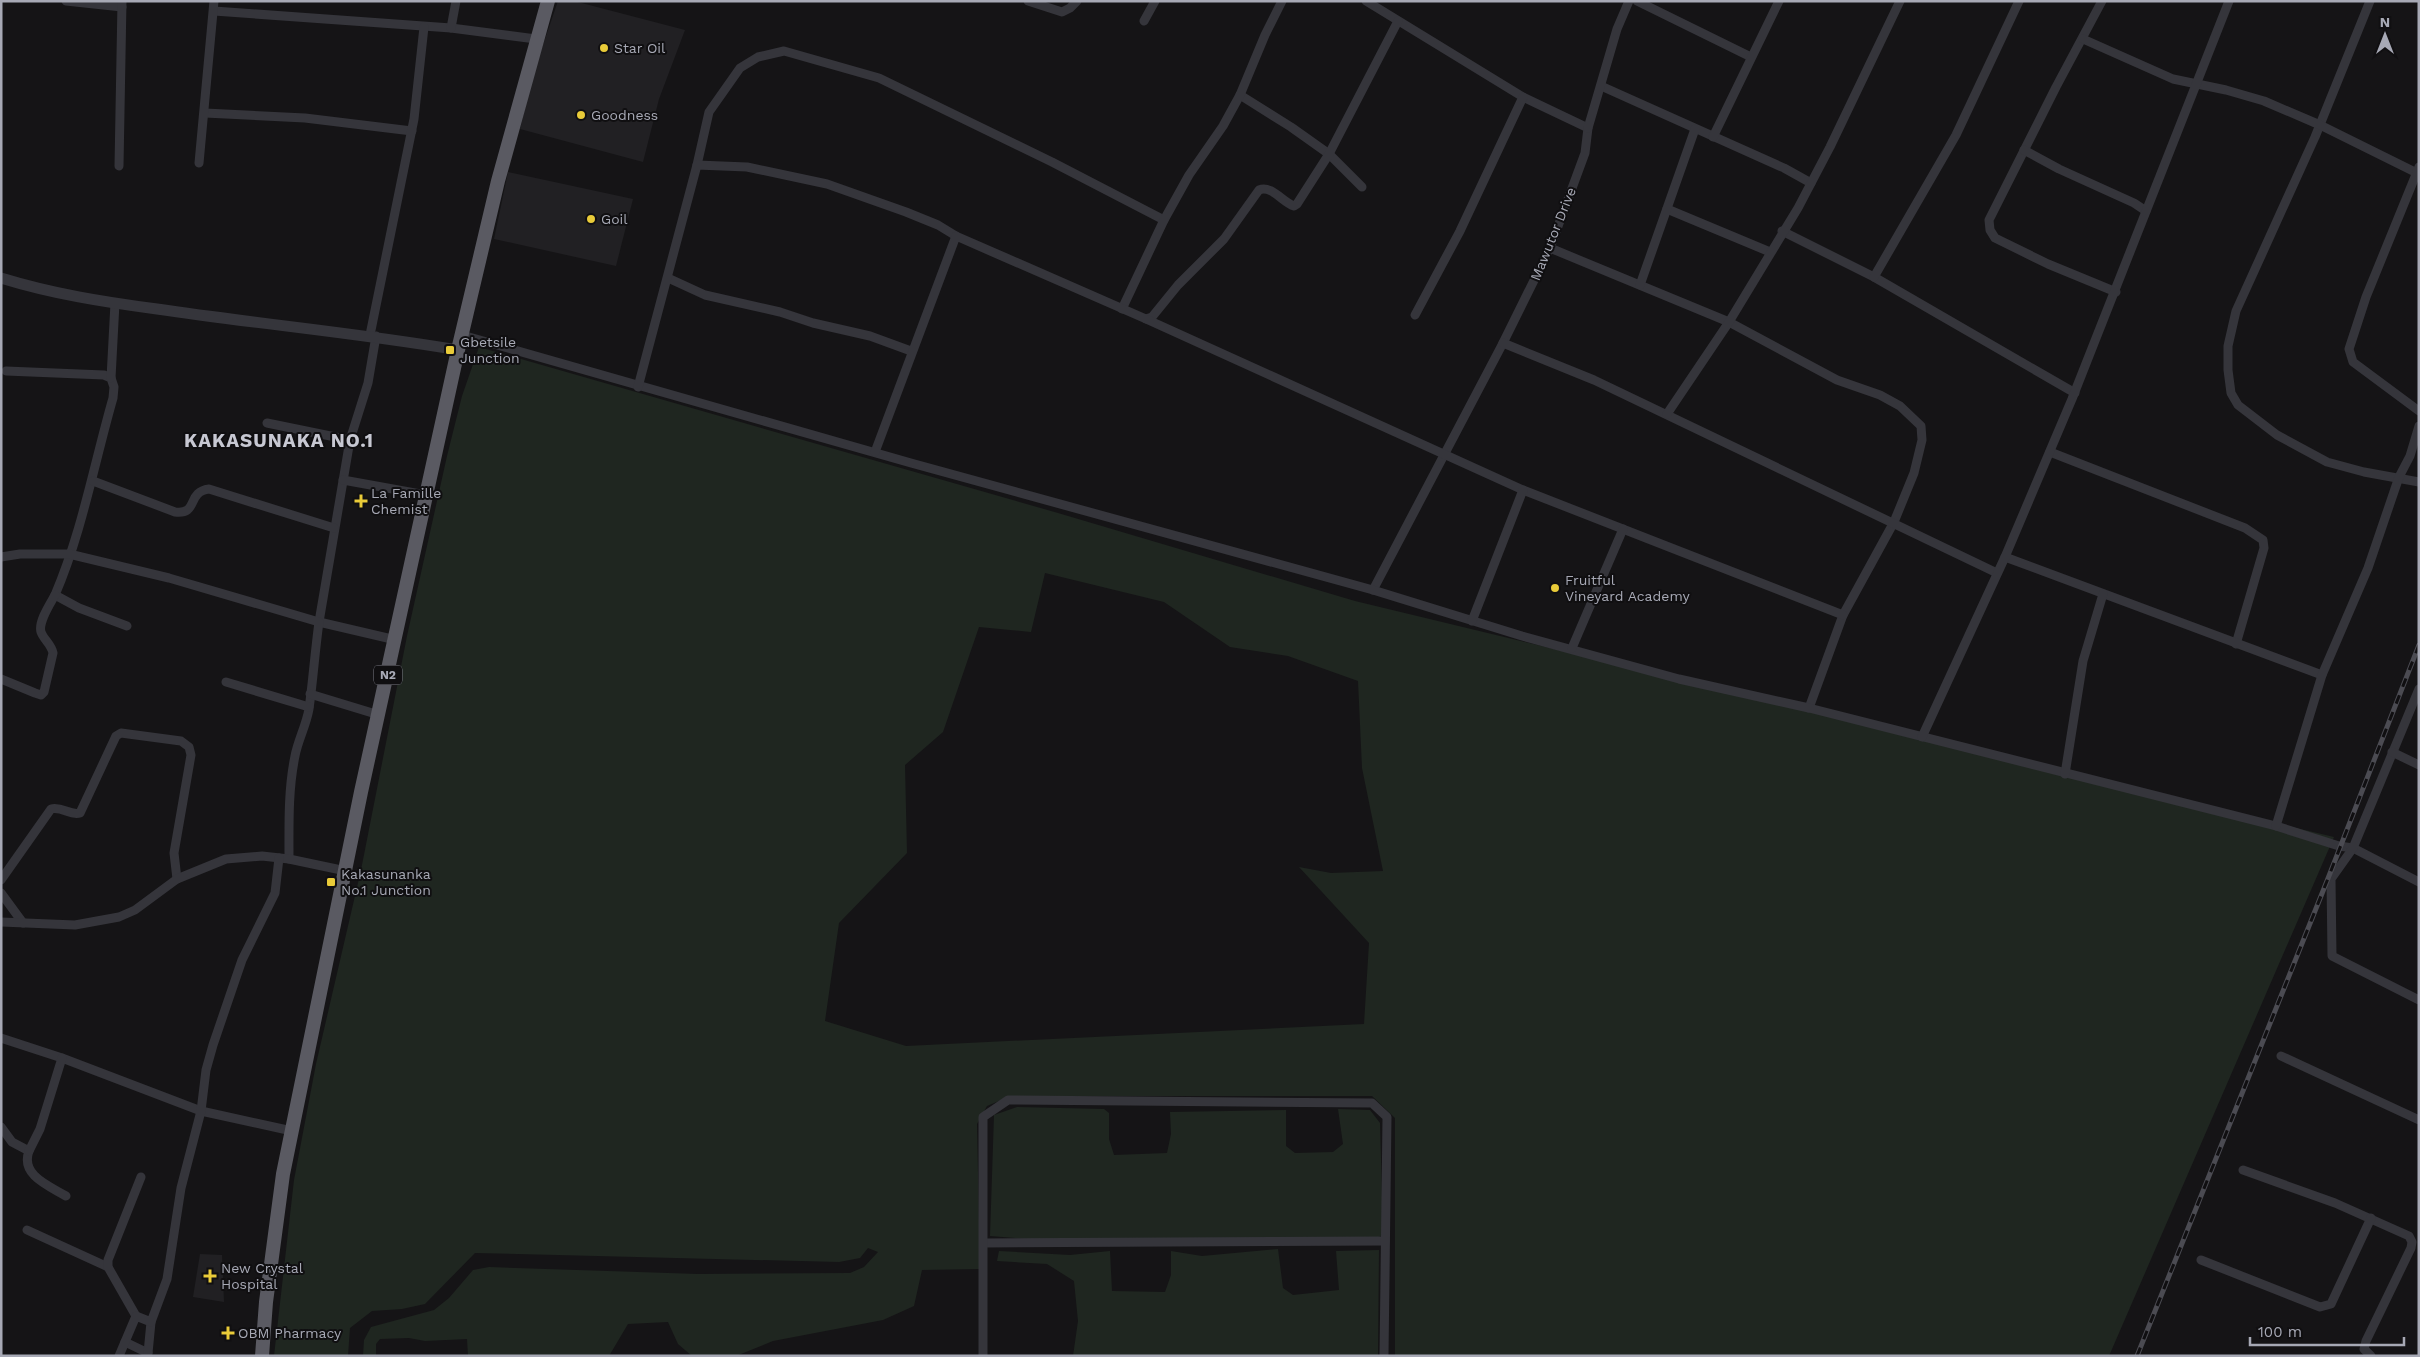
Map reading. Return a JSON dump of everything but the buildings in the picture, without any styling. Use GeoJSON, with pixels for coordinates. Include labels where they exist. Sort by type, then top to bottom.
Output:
{"type":"FeatureCollection","features":[{"type":"Feature","properties":{"kind":"highway","name":"N2"},"geometry":{"type":"LineString","coordinates":[[262,1356],[283,1174],[379,715],[458,350],[501,170],[548,1]]}},
{"type":"Feature","properties":{"kind":"street"},"geometry":{"type":"LineString","coordinates":[[66,1],[122,4],[119,166]]}},
{"type":"Feature","properties":{"kind":"street"},"geometry":{"type":"LineString","coordinates":[[199,163],[214,1]]}},
{"type":"Feature","properties":{"kind":"street"},"geometry":{"type":"LineString","coordinates":[[451,28],[456,1]]}},
{"type":"Feature","properties":{"kind":"street"},"geometry":{"type":"LineString","coordinates":[[1028,1],[1062,12],[1070,8],[1077,1]]}},
{"type":"Feature","properties":{"kind":"street"},"geometry":{"type":"LineString","coordinates":[[1144,21],[1155,1]]}},
{"type":"Feature","properties":{"kind":"street"},"geometry":{"type":"LineString","coordinates":[[1122,309],[1164,220],[1189,175],[1223,126],[1240,95],[1265,35],[1282,1]]}},
{"type":"Feature","properties":{"kind":"street"},"geometry":{"type":"LineString","coordinates":[[1366,1],[1523,97],[1588,128]]}},
{"type":"Feature","properties":{"kind":"street","name":"Mawutor Drive"},"geometry":{"type":"LineString","coordinates":[[1373,590],[1503,343],[1550,248],[1584,153],[1588,128],[1617,29],[1629,1]]}},
{"type":"Feature","properties":{"kind":"street"},"geometry":{"type":"LineString","coordinates":[[1637,1],[1751,57]]}},
{"type":"Feature","properties":{"kind":"street"},"geometry":{"type":"LineString","coordinates":[[1713,137],[1779,1]]}},
{"type":"Feature","properties":{"kind":"street"},"geometry":{"type":"LineString","coordinates":[[1667,414],[1729,322],[1811,182],[1900,1]]}},
{"type":"Feature","properties":{"kind":"street"},"geometry":{"type":"LineString","coordinates":[[1874,277],[1956,135],[2019,1]]}},
{"type":"Feature","properties":{"kind":"street"},"geometry":{"type":"LineString","coordinates":[[2102,1],[1989,220],[1990,230],[1995,238],[2048,264],[2116,292]]}},
{"type":"Feature","properties":{"kind":"street"},"geometry":{"type":"LineString","coordinates":[[1922,737],[2005,557],[2075,393],[2229,1]]}},
{"type":"Feature","properties":{"kind":"street"},"geometry":{"type":"LineString","coordinates":[[2370,1],[2320,125],[2255,274],[2236,311],[2228,346],[2231,393],[2238,405],[2277,435],[2328,462],[2364,472],[2419,482]]}},
{"type":"Feature","properties":{"kind":"street"},"geometry":{"type":"LineString","coordinates":[[214,11],[451,28],[536,39]]}},
{"type":"Feature","properties":{"kind":"street"},"geometry":{"type":"LineString","coordinates":[[1146,319],[1152,317],[1178,285],[1224,239],[1259,190],[1263,188],[1270,190],[1288,204],[1294,206],[1298,204],[1329,154],[1398,21]]}},
{"type":"Feature","properties":{"kind":"street"},"geometry":{"type":"LineString","coordinates":[[289,859],[292,776],[295,754],[305,731],[319,622],[350,440],[368,383],[373,336],[412,131],[424,27]]}},
{"type":"Feature","properties":{"kind":"street"},"geometry":{"type":"LineString","coordinates":[[2083,39],[2174,79],[2226,90],[2264,102],[2320,125],[2418,171],[2366,297],[2349,349],[2353,362],[2419,411]]}},
{"type":"Feature","properties":{"kind":"street"},"geometry":{"type":"LineString","coordinates":[[638,387],[668,278],[709,112],[740,68],[758,57],[784,51],[878,78],[1066,169],[1164,220]]}},
{"type":"Feature","properties":{"kind":"street"},"geometry":{"type":"LineString","coordinates":[[1601,86],[1784,168],[1811,182]]}},
{"type":"Feature","properties":{"kind":"street"},"geometry":{"type":"LineString","coordinates":[[1240,95],[1291,127],[1329,154],[1362,187]]}},
{"type":"Feature","properties":{"kind":"street"},"geometry":{"type":"LineString","coordinates":[[1415,315],[1460,230],[1523,97]]}},
{"type":"Feature","properties":{"kind":"street"},"geometry":{"type":"LineString","coordinates":[[205,112],[305,118],[412,131]]}},
{"type":"Feature","properties":{"kind":"street"},"geometry":{"type":"LineString","coordinates":[[1640,285],[1695,129]]}},
{"type":"Feature","properties":{"kind":"street"},"geometry":{"type":"LineString","coordinates":[[2024,150],[2065,173],[2134,204],[2146,212]]}},
{"type":"Feature","properties":{"kind":"street"},"geometry":{"type":"LineString","coordinates":[[696,165],[747,167],[826,184],[906,212],[1523,490],[1843,615]]}},
{"type":"Feature","properties":{"kind":"street"},"geometry":{"type":"LineString","coordinates":[[1667,209],[1770,252]]}},
{"type":"Feature","properties":{"kind":"street"},"geometry":{"type":"LineString","coordinates":[[1782,231],[1874,277],[2075,393]]}},
{"type":"Feature","properties":{"kind":"street"},"geometry":{"type":"LineString","coordinates":[[875,452],[956,236]]}},
{"type":"Feature","properties":{"kind":"street"},"geometry":{"type":"LineString","coordinates":[[1550,248],[1729,322],[1837,380],[1880,394],[1900,406],[1920,426],[1922,440],[1914,473],[1894,522],[1843,615],[1809,708]]}},
{"type":"Feature","properties":{"kind":"street"},"geometry":{"type":"LineString","coordinates":[[1,278],[63,295],[208,317],[373,336],[458,350]]}},
{"type":"Feature","properties":{"kind":"street"},"geometry":{"type":"LineString","coordinates":[[668,278],[705,294],[780,312],[812,323],[870,336],[912,351]]}},
{"type":"Feature","properties":{"kind":"street"},"geometry":{"type":"LineString","coordinates":[[1,679],[41,695],[44,692],[53,653],[52,646],[41,633],[41,625],[55,595],[93,481],[113,398],[114,387],[111,378],[115,303]]}},
{"type":"Feature","properties":{"kind":"street"},"geometry":{"type":"LineString","coordinates":[[462,335],[638,387],[1373,590],[1472,621],[1679,679],[1809,708],[2276,826],[2339,846],[2353,848],[2419,882]]}},
{"type":"Feature","properties":{"kind":"street"},"geometry":{"type":"LineString","coordinates":[[1503,343],[1594,380],[1894,522],[1997,573]]}},
{"type":"Feature","properties":{"kind":"street"},"geometry":{"type":"LineString","coordinates":[[6,370],[104,375],[111,378]]}},
{"type":"Feature","properties":{"kind":"street"},"geometry":{"type":"LineString","coordinates":[[267,423],[350,440]]}},
{"type":"Feature","properties":{"kind":"street"},"geometry":{"type":"LineString","coordinates":[[2276,826],[2322,675],[2368,568],[2400,478],[2410,456],[2419,426]]}},
{"type":"Feature","properties":{"kind":"street"},"geometry":{"type":"LineString","coordinates":[[2050,452],[2245,528],[2263,540],[2264,548],[2236,644]]}},
{"type":"Feature","properties":{"kind":"street"},"geometry":{"type":"LineString","coordinates":[[343,480],[426,495]]}},
{"type":"Feature","properties":{"kind":"street"},"geometry":{"type":"LineString","coordinates":[[93,481],[175,512],[184,513],[190,510],[194,496],[201,490],[209,489],[334,528]]}},
{"type":"Feature","properties":{"kind":"street"},"geometry":{"type":"LineString","coordinates":[[1472,621],[1523,490]]}},
{"type":"Feature","properties":{"kind":"street"},"geometry":{"type":"LineString","coordinates":[[1572,648],[1623,529]]}},
{"type":"Feature","properties":{"kind":"street"},"geometry":{"type":"LineString","coordinates":[[1,558],[20,554],[69,554],[141,571],[319,622],[396,640]]}},
{"type":"Feature","properties":{"kind":"street"},"geometry":{"type":"LineString","coordinates":[[2005,557],[2322,675]]}},
{"type":"Feature","properties":{"kind":"street"},"geometry":{"type":"LineString","coordinates":[[2065,774],[2083,661],[2103,594]]}},
{"type":"Feature","properties":{"kind":"street"},"geometry":{"type":"LineString","coordinates":[[55,595],[79,608],[127,626]]}},
{"type":"Feature","properties":{"kind":"street"},"geometry":{"type":"LineString","coordinates":[[226,682],[309,707]]}},
{"type":"Feature","properties":{"kind":"street"},"geometry":{"type":"LineString","coordinates":[[2419,689],[2415,710],[2392,752],[2353,848],[2331,880],[2332,956],[2419,1000]]}},
{"type":"Feature","properties":{"kind":"street"},"geometry":{"type":"LineString","coordinates":[[310,694],[379,715]]}},
{"type":"Feature","properties":{"kind":"street"},"geometry":{"type":"LineString","coordinates":[[1,880],[47,812],[57,808],[74,814],[80,813],[116,736],[121,733],[181,741],[189,747],[191,755],[174,853],[177,879]]}},
{"type":"Feature","properties":{"kind":"street"},"geometry":{"type":"LineString","coordinates":[[2392,752],[2419,765]]}},
{"type":"Feature","properties":{"kind":"street"},"geometry":{"type":"LineString","coordinates":[[1,922],[75,925],[119,917],[135,910],[177,879],[226,859],[262,856],[289,859],[346,872]]}},
{"type":"Feature","properties":{"kind":"street"},"geometry":{"type":"LineString","coordinates":[[125,1342],[147,1354],[151,1322],[167,1279],[182,1188],[201,1111],[206,1070],[212,1045],[242,960],[276,893],[279,858]]}},
{"type":"Feature","properties":{"kind":"street"},"geometry":{"type":"LineString","coordinates":[[1,893],[23,923]]}},
{"type":"Feature","properties":{"kind":"street"},"geometry":{"type":"LineString","coordinates":[[1,1038],[62,1058],[201,1111],[292,1131]]}},
{"type":"Feature","properties":{"kind":"street"},"geometry":{"type":"LineString","coordinates":[[2281,1056],[2419,1120]]}},
{"type":"Feature","properties":{"kind":"street"},"geometry":{"type":"LineString","coordinates":[[62,1058],[47,1110],[26,1160],[29,1170],[35,1177],[66,1196]]}},
{"type":"Feature","properties":{"kind":"street"},"geometry":{"type":"LineString","coordinates":[[984,1356],[983,1117],[1008,1100],[1372,1103],[1387,1117],[1384,1356]]}},
{"type":"Feature","properties":{"kind":"street"},"geometry":{"type":"LineString","coordinates":[[1,1128],[12,1142],[29,1152]]}},
{"type":"Feature","properties":{"kind":"street"},"geometry":{"type":"LineString","coordinates":[[2243,1170],[2371,1218],[2409,1236],[2412,1242],[2411,1248],[2366,1341],[2364,1349],[2371,1356]]}},
{"type":"Feature","properties":{"kind":"street"},"geometry":{"type":"LineString","coordinates":[[141,1177],[108,1260],[108,1267],[136,1316],[151,1322]]}},
{"type":"Feature","properties":{"kind":"street"},"geometry":{"type":"LineString","coordinates":[[2201,1260],[2320,1307],[2326,1306],[2331,1304],[2371,1218]]}},
{"type":"Feature","properties":{"kind":"street"},"geometry":{"type":"LineString","coordinates":[[28,1230],[108,1267]]}},
{"type":"Feature","properties":{"kind":"street"},"geometry":{"type":"LineString","coordinates":[[984,1243],[1386,1241]]}},
{"type":"Feature","properties":{"kind":"street"},"geometry":{"type":"LineString","coordinates":[[119,1356],[136,1316]]}},
{"type":"Feature","properties":{"kind":"shaded area"},"geometry":{"type":"Polygon","coordinates":[[[558,1],[574,1],[685,30],[659,99],[643,162],[520,129],[535,68],[558,1]]]}},
{"type":"Feature","properties":{"kind":"shaded area"},"geometry":{"type":"Polygon","coordinates":[[[508,172],[633,199],[616,266],[494,239],[508,172]]]}},
{"type":"Feature","properties":{"kind":"shaded area"},"geometry":{"type":"Polygon","coordinates":[[[479,347],[1058,513],[1355,601],[2334,837],[2109,1356],[1395,1356],[1395,1118],[1372,1096],[1011,1096],[987,1106],[977,1124],[980,1269],[922,1270],[914,1306],[883,1320],[773,1341],[736,1356],[692,1356],[678,1344],[668,1322],[628,1324],[609,1356],[468,1356],[467,1339],[425,1341],[409,1338],[380,1339],[376,1344],[376,1356],[363,1356],[364,1340],[371,1327],[434,1310],[449,1298],[473,1270],[489,1267],[698,1274],[850,1273],[864,1267],[878,1252],[868,1248],[860,1258],[839,1262],[475,1253],[425,1304],[402,1309],[372,1311],[350,1328],[348,1356],[274,1356],[294,1180],[316,1064],[361,870],[407,636],[462,396],[479,347]],[[1045,573],[1031,632],[979,627],[943,732],[905,765],[907,853],[839,923],[825,1021],[906,1046],[1364,1024],[1369,943],[1299,867],[1331,873],[1383,871],[1362,768],[1358,681],[1288,656],[1230,647],[1164,602],[1045,573]]]}},
{"type":"Feature","properties":{"kind":"shaded area"},"geometry":{"type":"Polygon","coordinates":[[[1017,1107],[1104,1109],[1109,1113],[1109,1139],[1114,1155],[1167,1153],[1171,1134],[1170,1112],[1286,1110],[1286,1146],[1295,1153],[1333,1152],[1343,1144],[1338,1109],[1370,1110],[1380,1123],[1383,1235],[1376,1238],[1029,1239],[990,1236],[994,1115],[1017,1107]]]}},
{"type":"Feature","properties":{"kind":"shaded area"},"geometry":{"type":"Polygon","coordinates":[[[1278,1249],[1283,1288],[1293,1295],[1339,1290],[1336,1251],[1379,1250],[1378,1356],[1073,1356],[1078,1321],[1074,1281],[1047,1264],[997,1261],[999,1251],[1070,1255],[1110,1251],[1112,1291],[1165,1292],[1171,1275],[1171,1251],[1202,1256],[1278,1249]]]}},
{"type":"Feature","properties":{"kind":"shaded area","name":"New Crystal Hospital"},"geometry":{"type":"Polygon","coordinates":[[[200,1254],[222,1255],[224,1302],[193,1297],[200,1254]]]}},
{"type":"Feature","properties":{"kind":"railway"},"geometry":{"type":"LineString","coordinates":[[2137,1356],[2419,645]]}},
{"type":"Feature","properties":{"kind":"place","name":"Star Oil"},"geometry":{"type":"Point","coordinates":[604,48]}},
{"type":"Feature","properties":{"kind":"place","name":"Goodness"},"geometry":{"type":"Point","coordinates":[581,115]}},
{"type":"Feature","properties":{"kind":"place","name":"Goil"},"geometry":{"type":"Point","coordinates":[591,219]}},
{"type":"Feature","properties":{"kind":"place","name":"Gbetsile Junction"},"geometry":{"type":"Point","coordinates":[450,350]}},
{"type":"Feature","properties":{"kind":"place","name":"La Famille Chemist"},"geometry":{"type":"Point","coordinates":[361,501]}},
{"type":"Feature","properties":{"kind":"place","name":"Fruitful Vineyard Academy"},"geometry":{"type":"Point","coordinates":[1555,588]}},
{"type":"Feature","properties":{"kind":"place","name":"Kakasunanka No.1 Junction"},"geometry":{"type":"Point","coordinates":[331,882]}},
{"type":"Feature","properties":{"kind":"place","name":"New Crystal Hospital"},"geometry":{"type":"Point","coordinates":[210,1276]}},
{"type":"Feature","properties":{"kind":"place","name":"OBM Pharmacy"},"geometry":{"type":"Point","coordinates":[228,1333]}},
{"type":"Feature","properties":{"kind":"district","name":"KAKASUNAKA NO.1"},"geometry":{"type":"Point","coordinates":[279,440]}}]}
